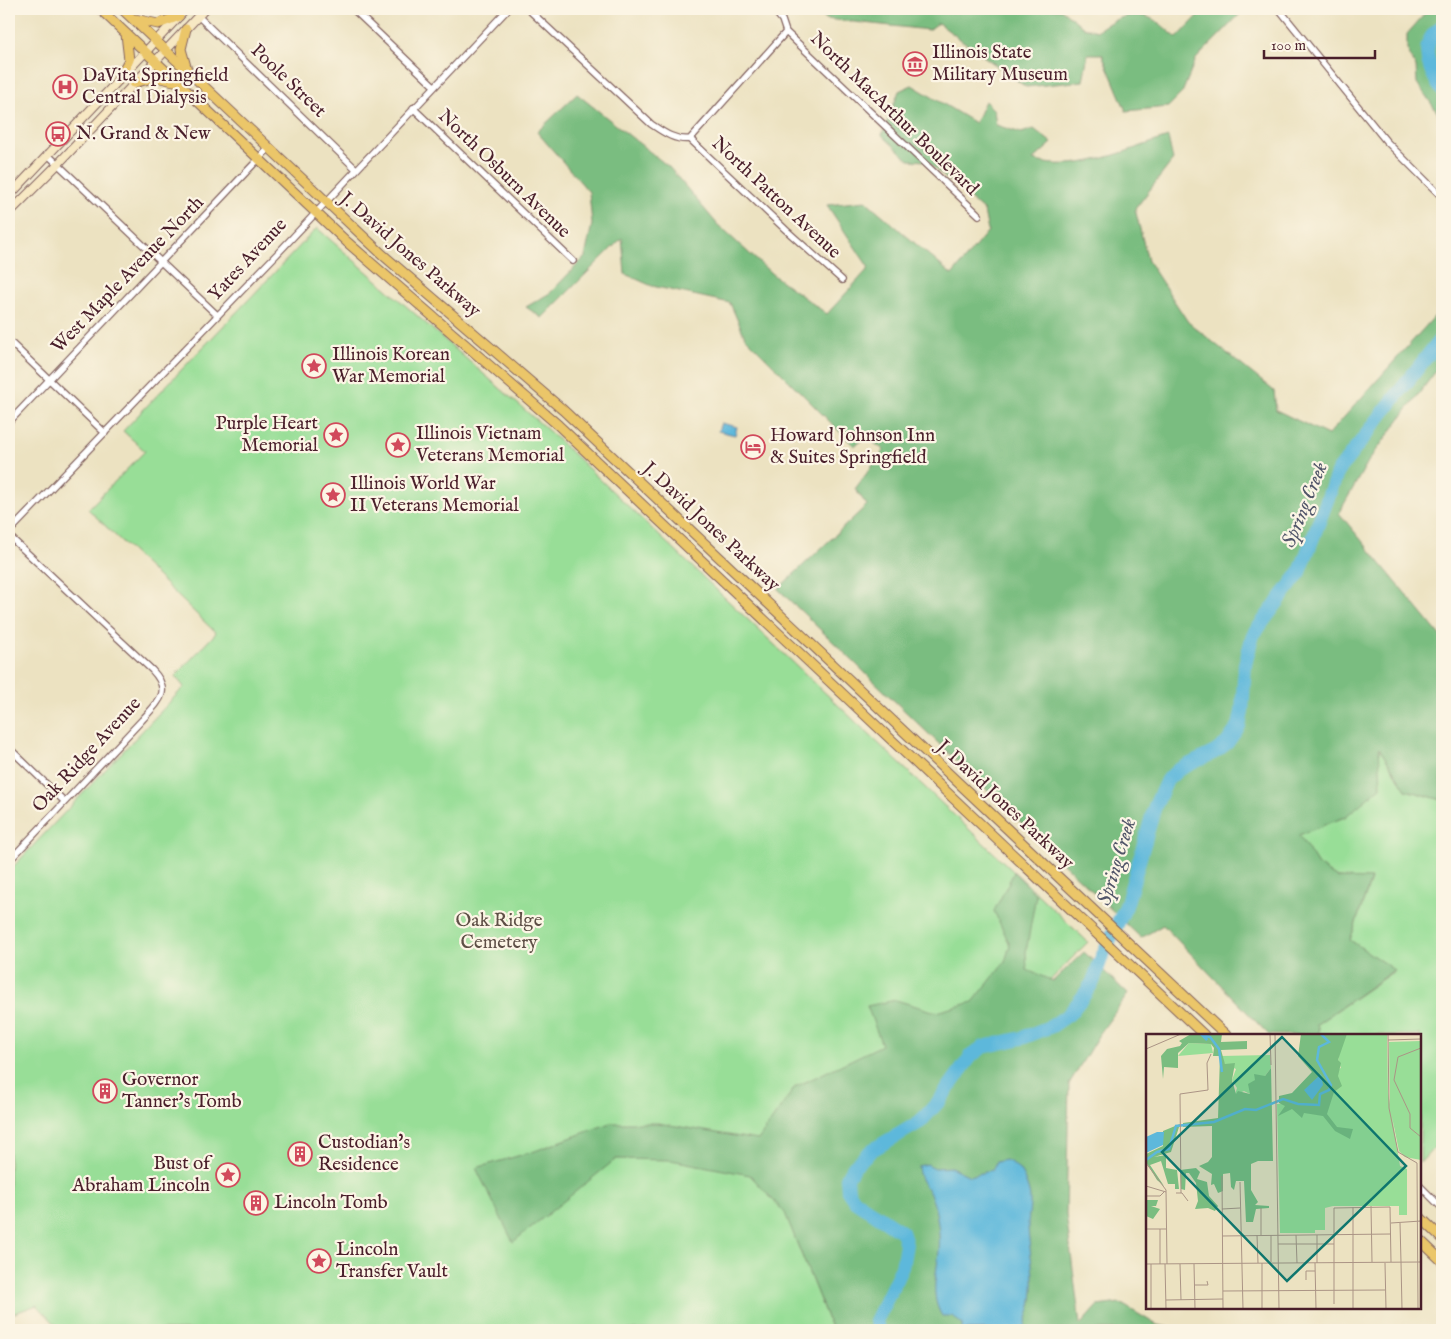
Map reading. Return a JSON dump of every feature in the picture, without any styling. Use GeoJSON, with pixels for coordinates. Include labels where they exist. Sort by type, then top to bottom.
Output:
{"type":"FeatureCollection","features":[{"type":"Feature","properties":{"kind":"main road","name":"J. David Jones Parkway"},"geometry":{"type":"LineString","coordinates":[[100,9],[391,281],[550,419],[1203,1034]]}},
{"type":"Feature","properties":{"kind":"main road","name":"J. David Jones Parkway"},"geometry":{"type":"LineString","coordinates":[[122,9],[325,202],[407,276],[563,410],[1224,1034]]}},
{"type":"Feature","properties":{"kind":"main road"},"geometry":{"type":"LineString","coordinates":[[9,212],[58,164],[205,9]]}},
{"type":"Feature","properties":{"kind":"main road"},"geometry":{"type":"LineString","coordinates":[[132,18],[148,24],[158,24],[182,12]]}},
{"type":"Feature","properties":{"kind":"main road"},"geometry":{"type":"LineString","coordinates":[[9,196],[182,12]]}},
{"type":"Feature","properties":{"kind":"main road"},"geometry":{"type":"LineString","coordinates":[[186,29],[180,50],[188,72]]}},
{"type":"Feature","properties":{"kind":"main road"},"geometry":{"type":"LineString","coordinates":[[118,80],[129,60],[126,33]]}},
{"type":"Feature","properties":{"kind":"main road"},"geometry":{"type":"LineString","coordinates":[[134,83],[160,77],[179,83]]}},
{"type":"Feature","properties":{"kind":"main road"},"geometry":{"type":"LineString","coordinates":[[1421,1218],[1442,1238]]}},
{"type":"Feature","properties":{"kind":"main road"},"geometry":{"type":"LineString","coordinates":[[1421,1241],[1442,1261]]}},
{"type":"Feature","properties":{"kind":"street","name":"North Osburn Avenue"},"geometry":{"type":"LineString","coordinates":[[353,9],[434,86]]}},
{"type":"Feature","properties":{"kind":"street","name":"Yates Avenue"},"geometry":{"type":"LineString","coordinates":[[9,534],[508,9]]}},
{"type":"Feature","properties":{"kind":"street","name":"North Patton Avenue"},"geometry":{"type":"LineString","coordinates":[[528,9],[651,124],[672,137],[683,140],[690,139],[842,280]]}},
{"type":"Feature","properties":{"kind":"street","name":"North MacArthur Boulevard"},"geometry":{"type":"LineString","coordinates":[[773,9],[782,20],[786,32],[979,216]]}},
{"type":"Feature","properties":{"kind":"street"},"geometry":{"type":"LineString","coordinates":[[1279,9],[1386,141],[1442,197]]}},
{"type":"Feature","properties":{"kind":"street","name":"Poole Street"},"geometry":{"type":"LineString","coordinates":[[198,16],[356,169]]}},
{"type":"Feature","properties":{"kind":"street"},"geometry":{"type":"LineString","coordinates":[[690,139],[786,32]]}},
{"type":"Feature","properties":{"kind":"street","name":"North Osburn Avenue"},"geometry":{"type":"LineString","coordinates":[[413,108],[574,261]]}},
{"type":"Feature","properties":{"kind":"street","name":"West Maple Avenue North"},"geometry":{"type":"LineString","coordinates":[[9,422],[269,148]]}},
{"type":"Feature","properties":{"kind":"street"},"geometry":{"type":"LineString","coordinates":[[48,154],[217,315]]}},
{"type":"Feature","properties":{"kind":"street"},"geometry":{"type":"LineString","coordinates":[[9,341],[105,434]]}},
{"type":"Feature","properties":{"kind":"street","name":"Oak Ridge Avenue"},"geometry":{"type":"LineString","coordinates":[[9,534],[152,670],[160,680],[163,690],[161,698],[142,720],[9,861]]}},
{"type":"Feature","properties":{"kind":"street"},"geometry":{"type":"LineString","coordinates":[[9,748],[64,801]]}},
{"type":"Feature","properties":{"kind":"street"},"geometry":{"type":"LineString","coordinates":[[1421,1187],[1442,1208]]}},
{"type":"Feature","properties":{"kind":"green space"},"geometry":{"type":"Polygon","coordinates":[[[816,9],[1061,9],[1083,27],[1097,31],[1123,17],[1138,15],[1145,16],[1162,25],[1177,38],[1199,15],[1193,9],[1245,9],[1196,59],[1182,93],[1168,107],[1126,111],[1102,54],[1088,54],[1083,81],[1026,87],[938,23],[929,30],[826,19],[816,9]]]}},
{"type":"Feature","properties":{"kind":"green space"},"geometry":{"type":"Polygon","coordinates":[[[1429,9],[1442,9],[1442,119],[1417,83],[1416,67],[1407,49],[1407,34],[1429,9]]]}},
{"type":"Feature","properties":{"kind":"green space"},"geometry":{"type":"Polygon","coordinates":[[[912,85],[975,123],[985,101],[994,110],[996,125],[1021,133],[1034,129],[1052,143],[1033,160],[1049,164],[1066,164],[1101,159],[1168,137],[1173,160],[1135,209],[1148,261],[1188,322],[1274,391],[1276,410],[1328,435],[1442,308],[1442,363],[1369,460],[1339,513],[1442,638],[1442,800],[1406,790],[1379,748],[1381,787],[1345,817],[1299,835],[1318,865],[1337,878],[1371,879],[1350,940],[1394,970],[1317,1024],[1319,1034],[1268,1034],[1163,925],[1141,938],[778,589],[867,505],[855,489],[884,450],[866,437],[854,446],[745,337],[730,303],[652,286],[625,274],[622,238],[542,318],[526,307],[550,293],[585,257],[592,224],[589,192],[537,132],[577,94],[669,167],[718,225],[772,274],[827,314],[869,268],[827,205],[866,201],[952,275],[988,231],[984,211],[926,161],[909,160],[882,135],[899,91],[912,85]]]}},
{"type":"Feature","properties":{"kind":"green space","name":"Oak Ridge Cemetery"},"geometry":{"type":"Polygon","coordinates":[[[317,228],[550,432],[1088,942],[795,1238],[832,1330],[61,1330],[37,1305],[9,1315],[9,871],[184,687],[175,676],[216,633],[88,509],[145,451],[123,431],[317,228]]]}},
{"type":"Feature","properties":{"kind":"green space"},"geometry":{"type":"Polygon","coordinates":[[[1378,746],[1406,790],[1442,800],[1442,1139],[1421,1162],[1421,1034],[1319,1034],[1317,1024],[1394,971],[1350,940],[1371,880],[1337,878],[1318,865],[1298,835],[1306,832],[1378,746]]]}},
{"type":"Feature","properties":{"kind":"green space"},"geometry":{"type":"Polygon","coordinates":[[[1014,872],[1036,895],[1026,952],[1027,970],[1053,981],[1084,952],[1128,994],[1098,1036],[1069,1084],[1066,1214],[1080,1325],[1097,1306],[1120,1303],[1157,1325],[1183,1330],[832,1330],[785,1213],[750,1175],[671,1160],[616,1159],[513,1242],[476,1168],[535,1151],[610,1123],[658,1123],[758,1140],[795,1087],[882,1045],[867,1006],[896,1000],[936,1012],[973,1002],[1005,962],[1010,945],[994,911],[1014,872]]]}},
{"type":"Feature","properties":{"kind":"water"},"geometry":{"type":"Polygon","coordinates":[[[721,423],[737,427],[735,435],[718,431],[721,423]]]}},
{"type":"Feature","properties":{"kind":"water"},"geometry":{"type":"Polygon","coordinates":[[[1005,1160],[1021,1172],[1030,1196],[1028,1227],[1033,1291],[1025,1330],[962,1330],[962,1324],[952,1316],[942,1316],[937,1306],[935,1286],[939,1245],[938,1225],[933,1201],[921,1179],[918,1166],[927,1164],[935,1168],[951,1167],[970,1176],[992,1170],[996,1162],[1005,1160]]]}},
{"type":"Feature","properties":{"kind":"waterway","name":"Spring Creek"},"geometry":{"type":"LineString","coordinates":[[1442,26],[1432,36],[1427,51],[1429,65],[1442,90]]}},
{"type":"Feature","properties":{"kind":"waterway","name":"Spring Creek"},"geometry":{"type":"LineString","coordinates":[[878,1330],[876,1321],[902,1267],[906,1244],[902,1232],[854,1200],[848,1191],[847,1178],[854,1166],[872,1150],[920,1122],[940,1100],[971,1056],[983,1047],[1022,1038],[1052,1026],[1069,1014],[1082,998],[1093,982],[1102,956],[1126,906],[1155,806],[1167,780],[1178,770],[1215,752],[1227,743],[1239,726],[1242,712],[1245,664],[1253,635],[1300,572],[1338,471],[1442,337]]}},
{"type":"Feature","properties":{"kind":"place","name":"Illinois State Military Museum"},"geometry":{"type":"Point","coordinates":[915,64]}},
{"type":"Feature","properties":{"kind":"place","name":"DaVita Springfield Central Dialysis"},"geometry":{"type":"Point","coordinates":[65,87]}},
{"type":"Feature","properties":{"kind":"place","name":"N. Grand & New"},"geometry":{"type":"Point","coordinates":[58,134]}},
{"type":"Feature","properties":{"kind":"place","name":"Illinois Korean War Memorial"},"geometry":{"type":"Point","coordinates":[314,366]}},
{"type":"Feature","properties":{"kind":"place","name":"Purple Heart Memorial"},"geometry":{"type":"Point","coordinates":[336,435]}},
{"type":"Feature","properties":{"kind":"place","name":"Illinois Vietnam Veterans Memorial"},"geometry":{"type":"Point","coordinates":[398,445]}},
{"type":"Feature","properties":{"kind":"place","name":"Howard Johnson Inn & Suites Springfield"},"geometry":{"type":"Point","coordinates":[753,447]}},
{"type":"Feature","properties":{"kind":"place","name":"Illinois World War II Veterans Memorial"},"geometry":{"type":"Point","coordinates":[333,495]}},
{"type":"Feature","properties":{"kind":"place","name":"Governor Tanner's Tomb"},"geometry":{"type":"Point","coordinates":[105,1091]}},
{"type":"Feature","properties":{"kind":"place","name":"Custodian's Residence"},"geometry":{"type":"Point","coordinates":[300,1154]}},
{"type":"Feature","properties":{"kind":"place","name":"Bust of Abraham Lincoln"},"geometry":{"type":"Point","coordinates":[228,1175]}},
{"type":"Feature","properties":{"kind":"place","name":"Lincoln Tomb"},"geometry":{"type":"Point","coordinates":[256,1203]}},
{"type":"Feature","properties":{"kind":"place","name":"Lincoln Transfer Vault"},"geometry":{"type":"Point","coordinates":[319,1261]}}]}
